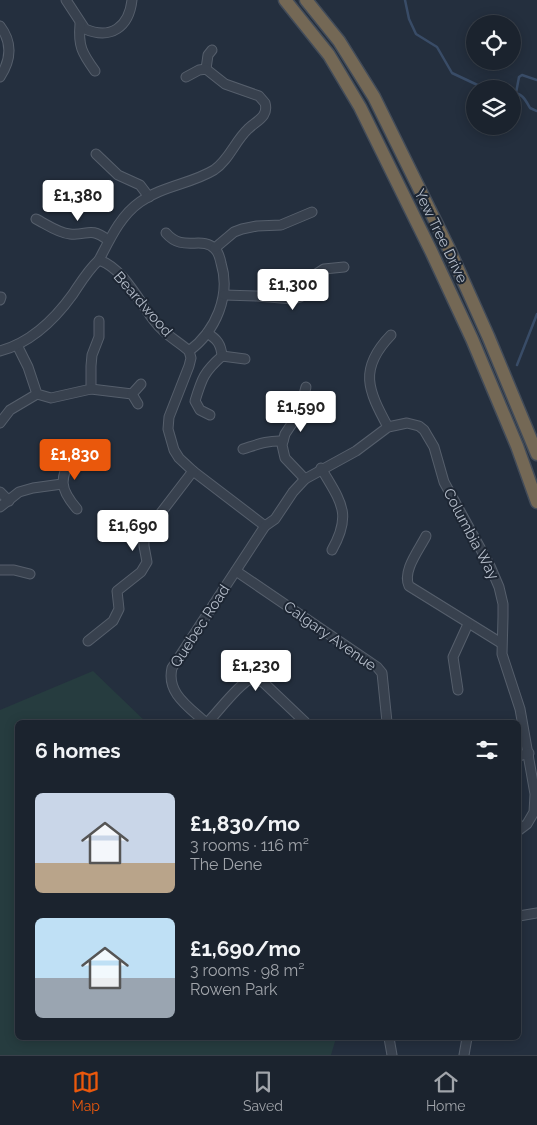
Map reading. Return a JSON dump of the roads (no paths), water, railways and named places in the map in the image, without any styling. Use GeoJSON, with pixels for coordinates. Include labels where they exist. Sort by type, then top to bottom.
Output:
{"type":"FeatureCollection","features":[{"type":"Feature","properties":{"kind":"highway","name":"Yew Tree Drive"},"geometry":{"type":"LineString","coordinates":[[285,0],[329,55],[360,106],[431,251],[475,347],[517,446],[537,502]]}},
{"type":"Feature","properties":{"kind":"highway","name":"Yew Tree Drive"},"geometry":{"type":"LineString","coordinates":[[306,0],[338,41],[374,97],[449,249],[488,336],[537,454]]}},
{"type":"Feature","properties":{"kind":"highway"},"geometry":{"type":"LineString","coordinates":[[344,78],[358,70]]}},
{"type":"Feature","properties":{"kind":"highway"},"geometry":{"type":"LineString","coordinates":[[517,446],[532,440]]}},
{"type":"Feature","properties":{"kind":"street"},"geometry":{"type":"LineString","coordinates":[[66,0],[85,29],[103,34],[113,32],[124,25],[132,0]]}},
{"type":"Feature","properties":{"kind":"street"},"geometry":{"type":"LineString","coordinates":[[80,24],[80,46],[95,71]]}},
{"type":"Feature","properties":{"kind":"street"},"geometry":{"type":"LineString","coordinates":[[0,26],[8,42],[9,61],[0,77]]}},
{"type":"Feature","properties":{"kind":"street"},"geometry":{"type":"LineString","coordinates":[[206,69],[208,56],[212,50]]}},
{"type":"Feature","properties":{"kind":"street"},"geometry":{"type":"LineString","coordinates":[[99,260],[108,240],[130,211],[148,197],[195,179],[216,168],[223,162],[247,130],[265,114],[265,103],[258,96],[225,84],[206,69],[199,70],[186,77]]}},
{"type":"Feature","properties":{"kind":"street"},"geometry":{"type":"LineString","coordinates":[[96,154],[118,175],[140,185],[148,197]]}},
{"type":"Feature","properties":{"kind":"street"},"geometry":{"type":"LineString","coordinates":[[215,248],[234,232],[242,229],[256,226],[281,225],[312,212]]}},
{"type":"Feature","properties":{"kind":"street"},"geometry":{"type":"LineString","coordinates":[[36,219],[70,235],[89,232],[99,233],[108,240]]}},
{"type":"Feature","properties":{"kind":"street"},"geometry":{"type":"LineString","coordinates":[[166,233],[171,239],[180,244],[207,244],[215,248],[223,268],[224,294],[219,312],[208,332],[189,351],[191,358],[189,366],[169,417],[168,429],[174,450],[179,458],[193,471],[265,526]]}},
{"type":"Feature","properties":{"kind":"street","name":"Beardwood"},"geometry":{"type":"LineString","coordinates":[[0,351],[17,345],[40,330],[63,306],[92,266],[99,260],[107,263],[133,290],[153,319],[167,335],[189,351]]}},
{"type":"Feature","properties":{"kind":"street"},"geometry":{"type":"LineString","coordinates":[[224,294],[293,299],[300,297],[305,292],[313,276],[324,270],[344,266]]}},
{"type":"Feature","properties":{"kind":"street"},"geometry":{"type":"LineString","coordinates":[[91,389],[92,355],[99,337],[99,321]]}},
{"type":"Feature","properties":{"kind":"street"},"geometry":{"type":"LineString","coordinates":[[208,332],[216,338],[221,346],[222,356]]}},
{"type":"Feature","properties":{"kind":"street"},"geometry":{"type":"LineString","coordinates":[[388,427],[372,396],[370,376],[374,357],[379,347],[390,335]]}},
{"type":"Feature","properties":{"kind":"street"},"geometry":{"type":"LineString","coordinates":[[17,345],[28,367],[37,394]]}},
{"type":"Feature","properties":{"kind":"street"},"geometry":{"type":"LineString","coordinates":[[210,415],[200,410],[195,401],[203,376],[208,368],[222,356],[245,359]]}},
{"type":"Feature","properties":{"kind":"street"},"geometry":{"type":"LineString","coordinates":[[132,394],[140,384]]}},
{"type":"Feature","properties":{"kind":"street"},"geometry":{"type":"LineString","coordinates":[[305,479],[285,458],[283,441],[299,413],[306,387]]}},
{"type":"Feature","properties":{"kind":"street"},"geometry":{"type":"LineString","coordinates":[[0,424],[10,410],[37,394],[51,398],[91,389],[132,394]]}},
{"type":"Feature","properties":{"kind":"street"},"geometry":{"type":"LineString","coordinates":[[132,394],[138,404]]}},
{"type":"Feature","properties":{"kind":"street","name":"Columbia Way"},"geometry":{"type":"LineString","coordinates":[[265,526],[275,519],[293,492],[305,479],[356,451],[388,427],[413,424],[424,430],[430,438],[444,482],[490,566],[503,604],[502,654],[520,710],[535,794],[535,808],[527,824],[521,828]]}},
{"type":"Feature","properties":{"kind":"street"},"geometry":{"type":"LineString","coordinates":[[243,449],[274,440],[283,441]]}},
{"type":"Feature","properties":{"kind":"street"},"geometry":{"type":"LineString","coordinates":[[71,455],[62,484],[64,491],[77,509]]}},
{"type":"Feature","properties":{"kind":"street"},"geometry":{"type":"LineString","coordinates":[[322,468],[342,505],[344,515],[339,538],[332,550]]}},
{"type":"Feature","properties":{"kind":"street"},"geometry":{"type":"LineString","coordinates":[[88,641],[113,621],[119,609],[117,592],[141,572],[147,562],[144,535],[193,471]]}},
{"type":"Feature","properties":{"kind":"street"},"geometry":{"type":"LineString","coordinates":[[0,507],[19,492],[62,484]]}},
{"type":"Feature","properties":{"kind":"street"},"geometry":{"type":"LineString","coordinates":[[0,492],[9,501]]}},
{"type":"Feature","properties":{"kind":"street","name":"Quebec Road"},"geometry":{"type":"LineString","coordinates":[[205,720],[172,689],[170,675],[172,668],[265,526]]}},
{"type":"Feature","properties":{"kind":"street"},"geometry":{"type":"LineString","coordinates":[[426,536],[407,573],[406,581],[409,586],[501,643]]}},
{"type":"Feature","properties":{"kind":"street"},"geometry":{"type":"LineString","coordinates":[[0,570],[14,570],[30,574]]}},
{"type":"Feature","properties":{"kind":"street","name":"Calgary Avenue"},"geometry":{"type":"LineString","coordinates":[[236,571],[377,667],[382,673],[387,720]]}},
{"type":"Feature","properties":{"kind":"street"},"geometry":{"type":"LineString","coordinates":[[458,690],[453,657],[468,624]]}},
{"type":"Feature","properties":{"kind":"street"},"geometry":{"type":"LineString","coordinates":[[209,720],[242,686],[252,679],[264,682],[303,720]]}},
{"type":"Feature","properties":{"kind":"street"},"geometry":{"type":"LineString","coordinates":[[521,755],[529,753]]}},
{"type":"Feature","properties":{"kind":"street"},"geometry":{"type":"LineString","coordinates":[[521,916],[537,913]]}},
{"type":"Feature","properties":{"kind":"street"},"geometry":{"type":"LineString","coordinates":[[388,1040],[392,1055]]}},
{"type":"Feature","properties":{"kind":"street"},"geometry":{"type":"LineString","coordinates":[[464,1055],[468,1040]]}},
{"type":"Feature","properties":{"kind":"waterway"},"geometry":{"type":"LineString","coordinates":[[405,0],[409,19],[416,34],[437,47],[452,73],[467,80]]}},
{"type":"Feature","properties":{"kind":"waterway"},"geometry":{"type":"LineString","coordinates":[[518,80],[522,75],[537,80]]}},
{"type":"Feature","properties":{"kind":"waterway"},"geometry":{"type":"LineString","coordinates":[[521,95],[530,108],[537,111]]}},
{"type":"Feature","properties":{"kind":"waterway"},"geometry":{"type":"LineString","coordinates":[[517,365],[537,314]]}}]}
